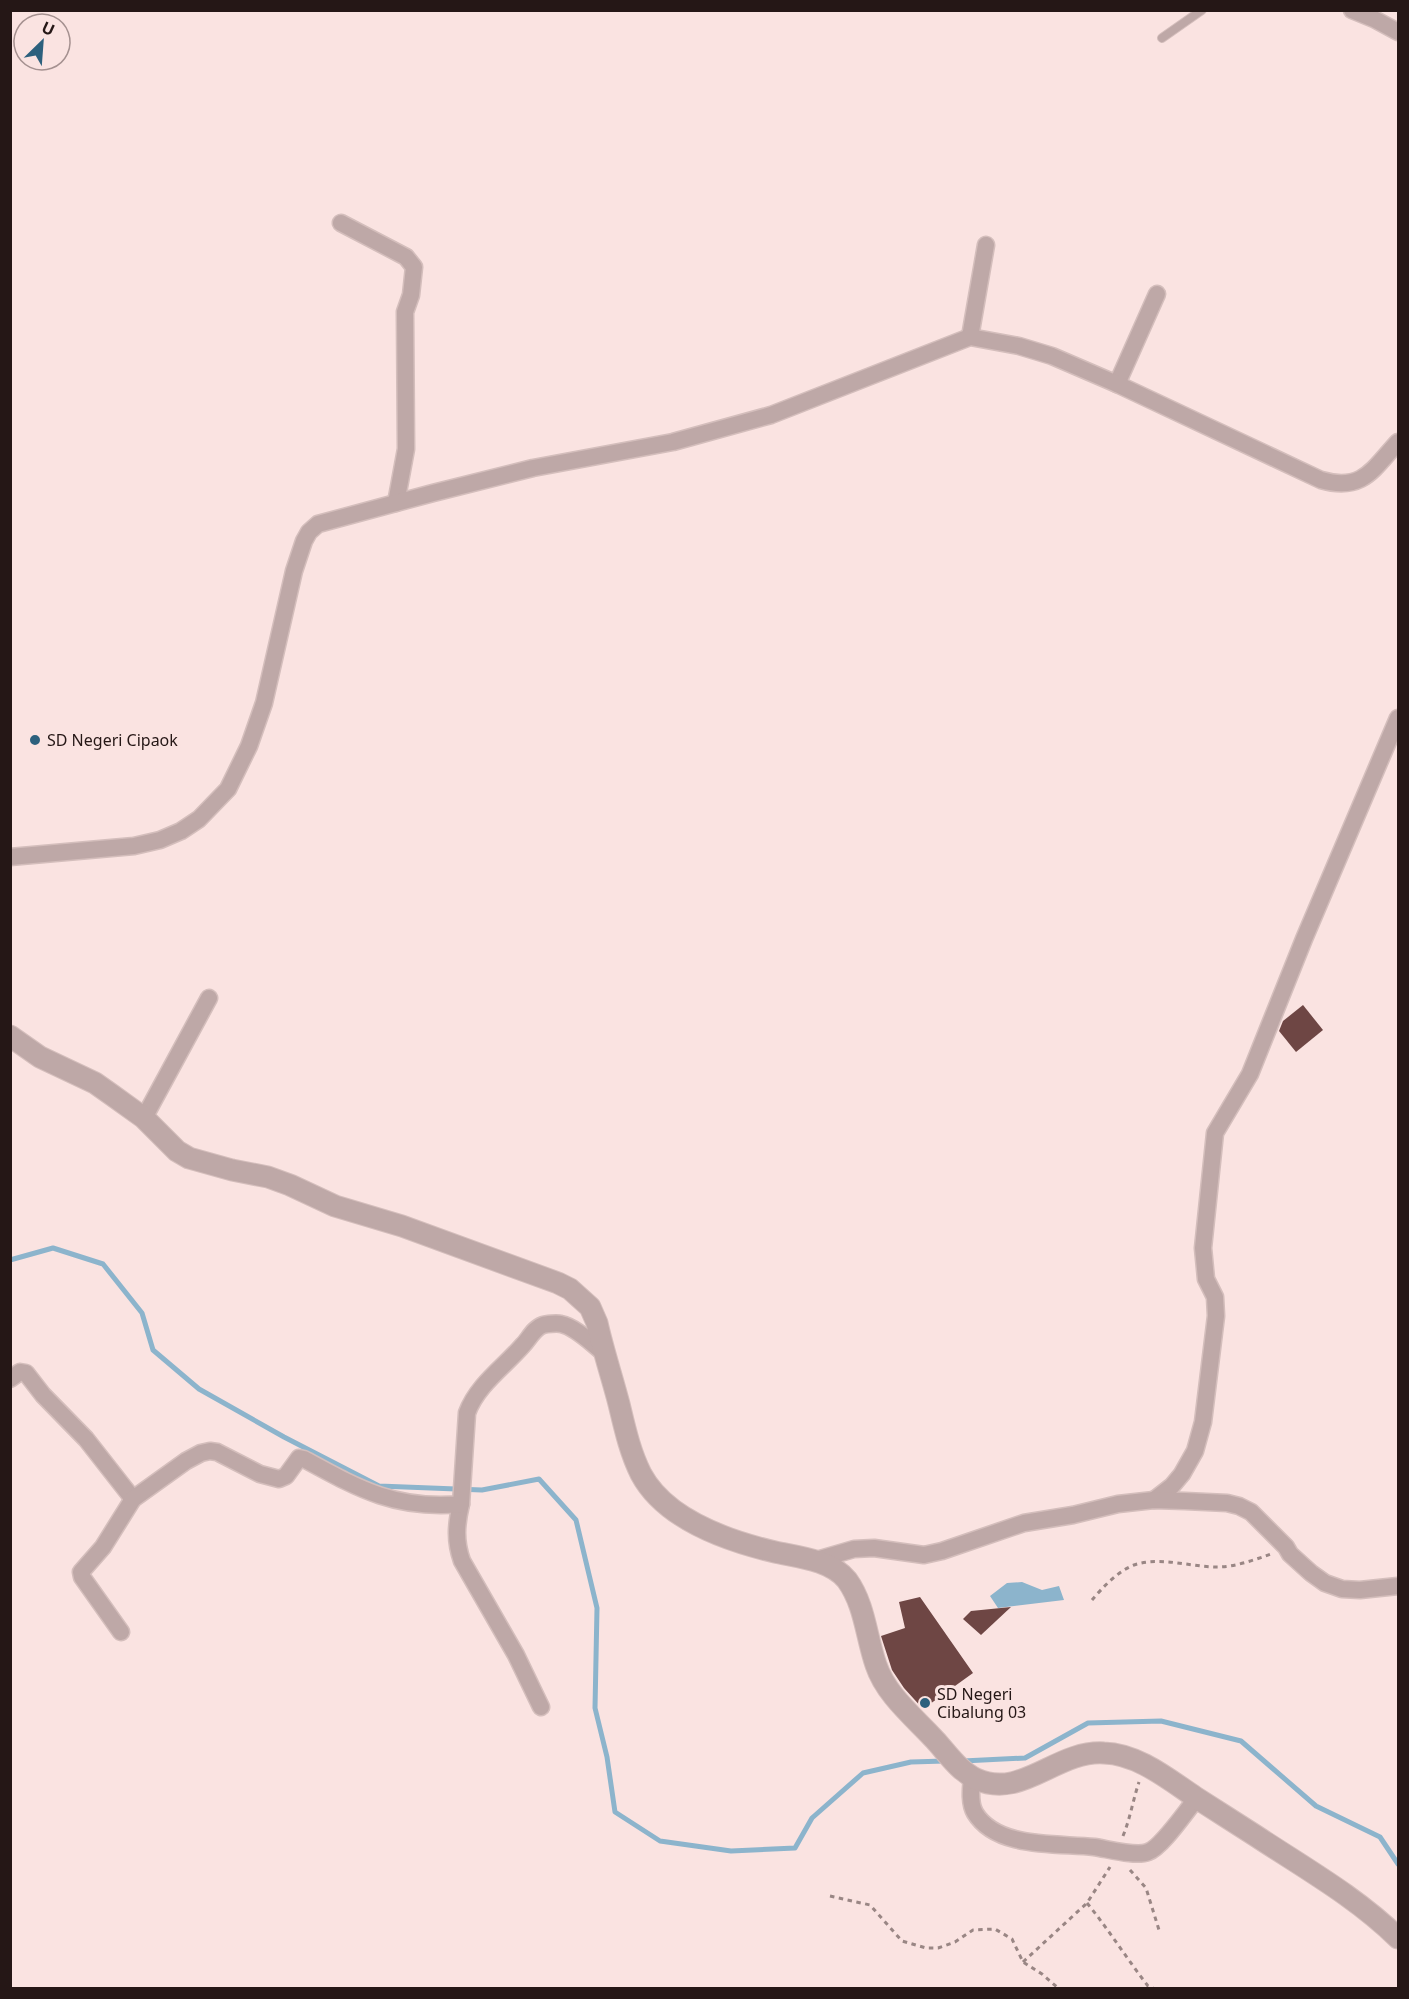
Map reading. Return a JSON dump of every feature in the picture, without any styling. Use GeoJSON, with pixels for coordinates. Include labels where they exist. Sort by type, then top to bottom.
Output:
{"type":"FeatureCollection","features":[{"type":"Feature","properties":{"kind":"street"},"geometry":{"type":"LineString","coordinates":[[1352,10],[1398,32]]}},
{"type":"Feature","properties":{"kind":"street"},"geometry":{"type":"LineString","coordinates":[[340,223],[406,257],[414,267],[411,295],[405,312],[406,448],[396,503]]}},
{"type":"Feature","properties":{"kind":"street"},"geometry":{"type":"LineString","coordinates":[[970,337],[986,245]]}},
{"type":"Feature","properties":{"kind":"street"},"geometry":{"type":"LineString","coordinates":[[1117,384],[1157,294]]}},
{"type":"Feature","properties":{"kind":"street"},"geometry":{"type":"LineString","coordinates":[[10,856],[134,846],[160,840],[181,831],[199,819],[228,789],[249,746],[264,703],[294,571],[304,541],[309,532],[318,524],[532,468],[673,442],[771,415],[970,337],[1019,346],[1052,356],[1321,480],[1335,484],[1352,483],[1365,478],[1398,442]]}},
{"type":"Feature","properties":{"kind":"street"},"geometry":{"type":"LineString","coordinates":[[1154,1500],[1172,1486],[1186,1467],[1195,1451],[1203,1422],[1216,1316],[1215,1297],[1206,1279],[1203,1248],[1215,1133],[1250,1074],[1304,939],[1323,900],[1376,766],[1398,718]]}},
{"type":"Feature","properties":{"kind":"street"},"geometry":{"type":"LineString","coordinates":[[144,1118],[209,998]]}},
{"type":"Feature","properties":{"kind":"street"},"geometry":{"type":"LineString","coordinates":[[10,1036],[40,1058],[95,1083],[144,1118],[177,1151],[189,1158],[290,1185],[335,1206],[402,1226],[558,1282],[570,1289],[590,1307],[597,1323],[626,1439],[642,1476],[651,1488],[695,1524],[754,1547],[813,1561],[831,1568],[849,1582],[862,1606],[868,1641],[880,1674],[901,1704],[968,1775],[992,1784],[1008,1784],[1073,1756],[1107,1752],[1123,1756],[1156,1771],[1323,1878],[1367,1910],[1398,1938]]}},
{"type":"Feature","properties":{"kind":"street"},"geometry":{"type":"LineString","coordinates":[[541,1707],[516,1655],[462,1561],[457,1545],[456,1531],[465,1465],[467,1413],[471,1402],[486,1382],[543,1325],[561,1324],[578,1333],[604,1353]]}},
{"type":"Feature","properties":{"kind":"street"},"geometry":{"type":"LineString","coordinates":[[10,1379],[20,1372],[26,1373],[43,1395],[86,1439],[134,1498]]}},
{"type":"Feature","properties":{"kind":"street"},"geometry":{"type":"LineString","coordinates":[[121,1632],[82,1577],[81,1572],[103,1547],[134,1498],[186,1461],[210,1451],[217,1452],[260,1474],[279,1479],[286,1476],[299,1458],[304,1459],[350,1485],[377,1495],[417,1505],[462,1497]]}},
{"type":"Feature","properties":{"kind":"street"},"geometry":{"type":"LineString","coordinates":[[813,1561],[839,1552],[874,1548],[924,1555],[1024,1523],[1055,1519],[1118,1504],[1154,1500],[1227,1503],[1239,1506],[1260,1520],[1290,1554],[1325,1583],[1342,1589],[1398,1586]]}},
{"type":"Feature","properties":{"kind":"street"},"geometry":{"type":"LineString","coordinates":[[968,1775],[974,1812],[995,1833],[1017,1840],[1095,1847],[1137,1854],[1147,1853],[1156,1848],[1197,1798]]}},
{"type":"Feature","properties":{"kind":"lane"},"geometry":{"type":"LineString","coordinates":[[1161,38],[1202,10]]}},
{"type":"Feature","properties":{"kind":"path"},"geometry":{"type":"LineString","coordinates":[[1092,1600],[1118,1575],[1133,1565],[1154,1562],[1219,1567],[1246,1562],[1286,1547]]}},
{"type":"Feature","properties":{"kind":"path"},"geometry":{"type":"LineString","coordinates":[[1023,1962],[1087,1903],[1112,1863]]}},
{"type":"Feature","properties":{"kind":"path"},"geometry":{"type":"LineString","coordinates":[[830,1896],[870,1905],[902,1941],[926,1948],[939,1948],[955,1942],[973,1930],[995,1929],[1012,1940],[1023,1962],[1042,1974],[1058,1989]]}},
{"type":"Feature","properties":{"kind":"path"},"geometry":{"type":"LineString","coordinates":[[1087,1903],[1109,1930],[1129,1962],[1153,1989]]}},
{"type":"Feature","properties":{"kind":"water"},"geometry":{"type":"Polygon","coordinates":[[[1022,1582],[1042,1590],[1059,1586],[1064,1600],[998,1608],[990,1596],[1007,1583],[1022,1582]]]}},
{"type":"Feature","properties":{"kind":"building"},"geometry":{"type":"Polygon","coordinates":[[[1303,1005],[1323,1030],[1296,1052],[1279,1031],[1283,1021],[1303,1005]]]}},
{"type":"Feature","properties":{"kind":"building"},"geometry":{"type":"Polygon","coordinates":[[[920,1597],[973,1673],[923,1709],[904,1688],[892,1670],[881,1636],[905,1628],[899,1602],[920,1597]]]}},
{"type":"Feature","properties":{"kind":"building"},"geometry":{"type":"Polygon","coordinates":[[[1011,1607],[981,1635],[963,1619],[971,1611],[1011,1607]]]}},
{"type":"Feature","properties":{"kind":"waterway"},"geometry":{"type":"LineString","coordinates":[[10,1260],[53,1248],[103,1264],[142,1313],[153,1350],[199,1389],[284,1437],[379,1486],[482,1490],[539,1479],[576,1520],[597,1608],[595,1708],[607,1757],[615,1812],[660,1841],[731,1851],[795,1848],[812,1818],[863,1773],[911,1762],[945,1761]]}},
{"type":"Feature","properties":{"kind":"waterway"},"geometry":{"type":"LineString","coordinates":[[963,1761],[1025,1758],[1088,1723],[1161,1721],[1241,1741],[1316,1806],[1380,1837],[1398,1864]]}},
{"type":"Feature","properties":{"kind":"place","name":"SD Negeri Cipaok"},"geometry":{"type":"Point","coordinates":[35,740]}},
{"type":"Feature","properties":{"kind":"place","name":"SD Negeri Cibalung 03"},"geometry":{"type":"Point","coordinates":[925,1703]}}]}
